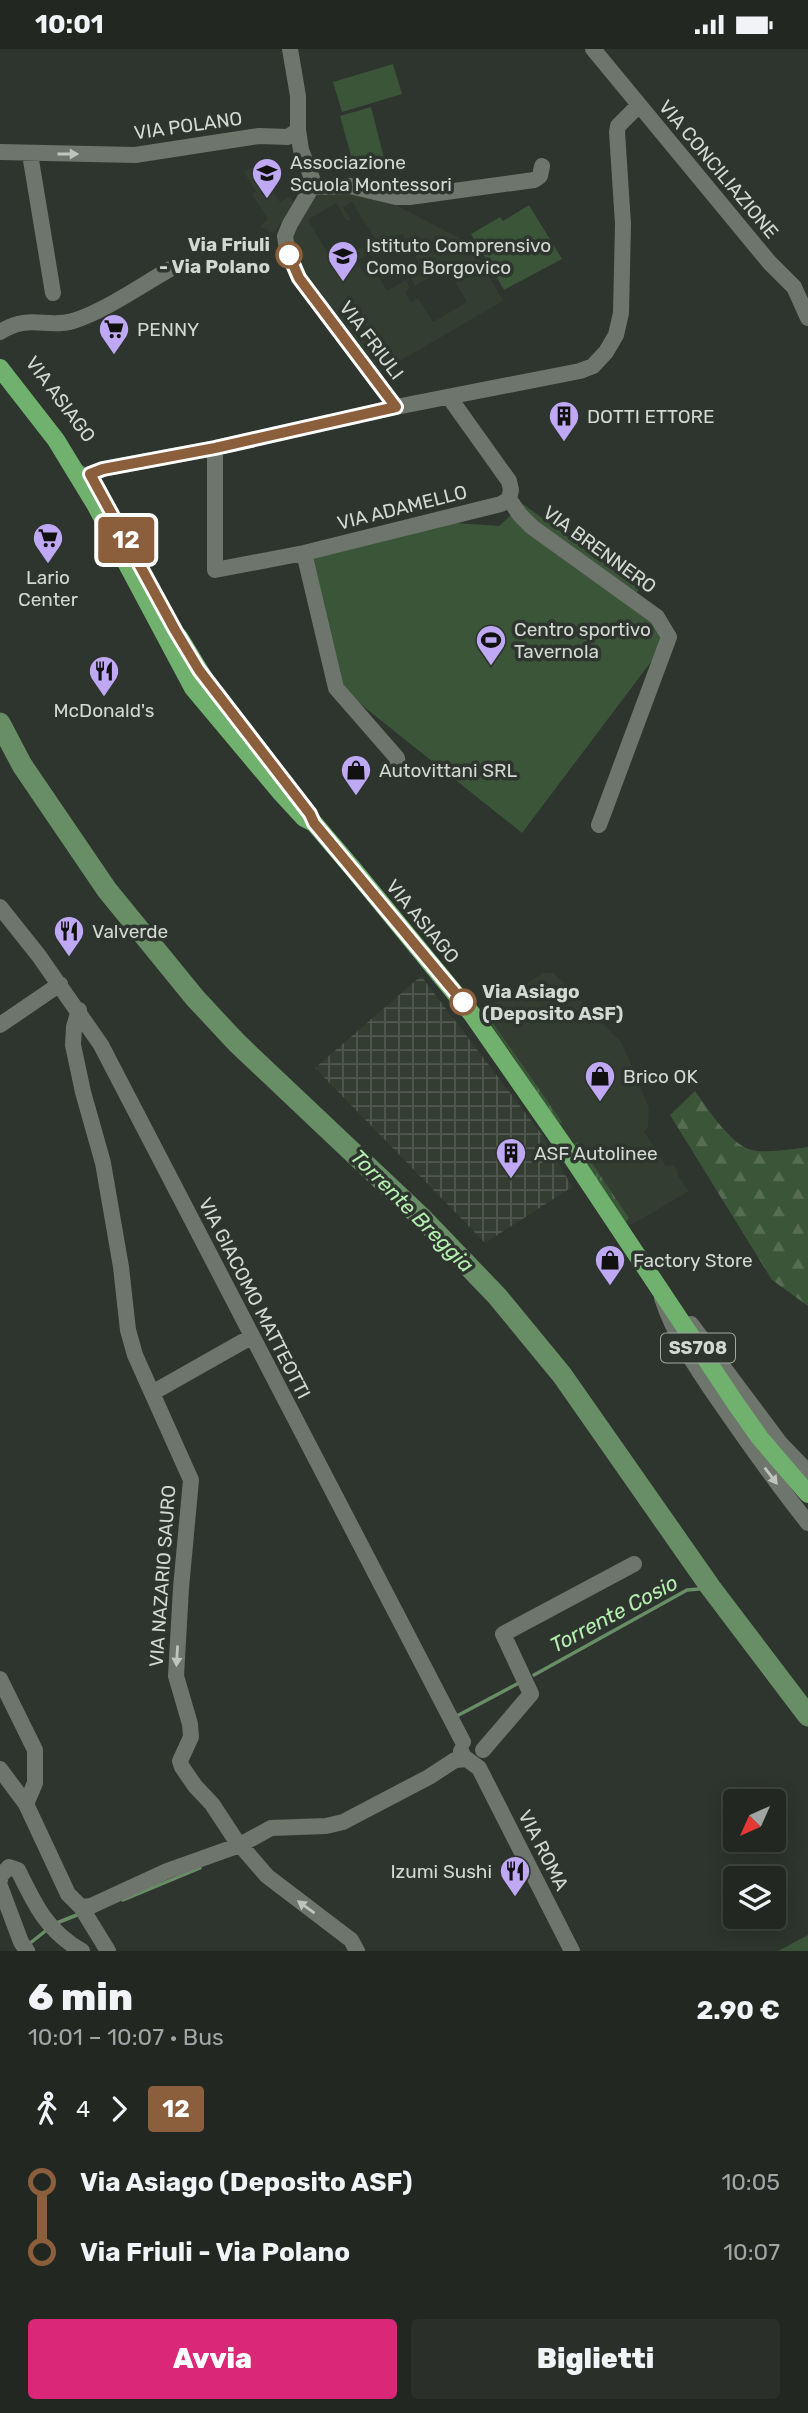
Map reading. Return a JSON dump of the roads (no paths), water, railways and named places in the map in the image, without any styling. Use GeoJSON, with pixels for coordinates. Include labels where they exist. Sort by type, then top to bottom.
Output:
{"type":"FeatureCollection","features":[{"type":"Feature","properties":{"kind":"main road","name":"VIA ASIAGO"},"geometry":{"type":"LineString","coordinates":[[0,354],[65,434],[82,472],[208,683],[310,814],[314,823],[472,1014],[660,1292]]}},
{"type":"Feature","properties":{"kind":"main road","name":"VIA ASIAGO"},"geometry":{"type":"LineString","coordinates":[[0,368],[82,472]]}},
{"type":"Feature","properties":{"kind":"main road","name":"SS708"},"geometry":{"type":"LineString","coordinates":[[660,1292],[760,1438],[808,1495]]}},
{"type":"Feature","properties":{"kind":"street"},"geometry":{"type":"LineString","coordinates":[[290,49],[298,96],[298,129],[313,181],[312,187],[350,186],[396,197],[410,197],[534,180],[542,172],[542,166]]}},
{"type":"Feature","properties":{"kind":"street","name":"VIA CONCILIAZIONE"},"geometry":{"type":"LineString","coordinates":[[593,49],[769,262],[794,287],[807,310]]}},
{"type":"Feature","properties":{"kind":"street"},"geometry":{"type":"LineString","coordinates":[[82,472],[215,448],[396,407],[580,371],[593,366],[617,335],[621,313],[623,225],[617,132],[618,125],[638,106]]}},
{"type":"Feature","properties":{"kind":"street","name":"VIA POLANO"},"geometry":{"type":"LineString","coordinates":[[0,152],[135,155],[259,136],[288,137],[298,129]]}},
{"type":"Feature","properties":{"kind":"street"},"geometry":{"type":"LineString","coordinates":[[30,154],[52,293]]}},
{"type":"Feature","properties":{"kind":"street","name":"VIA FRIULI"},"geometry":{"type":"LineString","coordinates":[[312,187],[289,224],[285,236],[287,249],[299,278],[396,407]]}},
{"type":"Feature","properties":{"kind":"street"},"geometry":{"type":"LineString","coordinates":[[0,332],[10,325],[27,321],[71,322],[170,269]]}},
{"type":"Feature","properties":{"kind":"street","name":"VIA BRENNERO"},"geometry":{"type":"LineString","coordinates":[[449,397],[509,481],[509,499],[532,527],[657,617],[669,637],[599,825]]}},
{"type":"Feature","properties":{"kind":"street","name":"VIA ADAMELLO"},"geometry":{"type":"LineString","coordinates":[[215,448],[215,570],[304,553],[501,504],[509,499]]}},
{"type":"Feature","properties":{"kind":"street"},"geometry":{"type":"LineString","coordinates":[[304,553],[336,688],[397,758],[400,772]]}},
{"type":"Feature","properties":{"kind":"street","name":"VIA GIACOMO MATTEOTTI"},"geometry":{"type":"LineString","coordinates":[[0,907],[79,1010],[100,1045],[453,1721]]}},
{"type":"Feature","properties":{"kind":"street"},"geometry":{"type":"LineString","coordinates":[[0,1025],[60,984]]}},
{"type":"Feature","properties":{"kind":"street","name":"VIA NAZARIO SAURO"},"geometry":{"type":"LineString","coordinates":[[79,1010],[73,1045],[103,1163],[121,1268],[128,1330],[135,1355],[191,1480],[176,1676],[190,1724],[191,1737],[180,1761],[195,1786],[212,1804],[240,1845]]}},
{"type":"Feature","properties":{"kind":"street","name":"VIA ASIAGO"},"geometry":{"type":"LineString","coordinates":[[660,1292],[682,1311],[780,1443],[808,1472]]}},
{"type":"Feature","properties":{"kind":"street","name":"VIA ASIAGO"},"geometry":{"type":"LineString","coordinates":[[660,1292],[670,1321],[706,1382],[771,1477],[808,1523]]}},
{"type":"Feature","properties":{"kind":"street"},"geometry":{"type":"LineString","coordinates":[[152,1392],[251,1337]]}},
{"type":"Feature","properties":{"kind":"street"},"geometry":{"type":"LineString","coordinates":[[81,1907],[90,1906],[167,1871],[240,1845],[275,1827],[343,1822],[472,1752],[531,1694],[503,1634],[634,1564]]}},
{"type":"Feature","properties":{"kind":"street"},"geometry":{"type":"LineString","coordinates":[[0,1679],[35,1750],[35,1783],[26,1804]]}},
{"type":"Feature","properties":{"kind":"street","name":"VIA ROMA"},"geometry":{"type":"LineString","coordinates":[[453,1721],[472,1752],[572,1951]]}},
{"type":"Feature","properties":{"kind":"street"},"geometry":{"type":"LineString","coordinates":[[0,1769],[26,1804],[68,1893],[81,1907],[108,1951]]}},
{"type":"Feature","properties":{"kind":"street"},"geometry":{"type":"LineString","coordinates":[[240,1845],[278,1886],[351,1940],[357,1951]]}},
{"type":"Feature","properties":{"kind":"street"},"geometry":{"type":"LineString","coordinates":[[0,1880],[9,1867],[18,1870],[50,1927],[82,1951]]}},
{"type":"Feature","properties":{"kind":"street"},"geometry":{"type":"LineString","coordinates":[[0,1886],[27,1951]]}},
{"type":"Feature","properties":{"kind":"waterway","name":"Torrente Breggia"},"geometry":{"type":"LineString","coordinates":[[0,723],[22,765],[107,890],[195,998],[237,1043],[422,1218],[497,1296],[562,1375],[711,1588],[808,1716]]}},
{"type":"Feature","properties":{"kind":"waterway","name":"Torrente Cosio"},"geometry":{"type":"LineString","coordinates":[[534,1675],[687,1590],[711,1588]]}},
{"type":"Feature","properties":{"kind":"waterway","name":"Torrente Cosio"},"geometry":{"type":"LineString","coordinates":[[455,1717],[517,1684]]}},
{"type":"Feature","properties":{"kind":"waterway","name":"Torrente Cosio"},"geometry":{"type":"LineString","coordinates":[[123,1900],[200,1868]]}},
{"type":"Feature","properties":{"kind":"waterway","name":"Torrente Cosio"},"geometry":{"type":"LineString","coordinates":[[54,1924],[77,1915]]}},
{"type":"Feature","properties":{"kind":"waterway","name":"Torrente Cosio"},"geometry":{"type":"LineString","coordinates":[[29,1944],[48,1929]]}},
{"type":"Feature","properties":{"kind":"place","name":"Associazione Scuola Montessori"},"geometry":{"type":"Point","coordinates":[267,200]}},
{"type":"Feature","properties":{"kind":"place","name":"Via Friuli - Via Polano"},"geometry":{"type":"Point","coordinates":[289,255]}},
{"type":"Feature","properties":{"kind":"place","name":"Istituto Comprensivo Como Borgovico"},"geometry":{"type":"Point","coordinates":[343,283]}},
{"type":"Feature","properties":{"kind":"place","name":"PENNY"},"geometry":{"type":"Point","coordinates":[114,356]}},
{"type":"Feature","properties":{"kind":"place","name":"DOTTI ETTORE"},"geometry":{"type":"Point","coordinates":[564,443]}},
{"type":"Feature","properties":{"kind":"place","name":"Lario Center"},"geometry":{"type":"Point","coordinates":[48,565]}},
{"type":"Feature","properties":{"kind":"place","name":"Centro sportivo Tavernola"},"geometry":{"type":"Point","coordinates":[491,667]}},
{"type":"Feature","properties":{"kind":"place","name":"McDonald's"},"geometry":{"type":"Point","coordinates":[104,698]}},
{"type":"Feature","properties":{"kind":"place","name":"Autovittani SRL"},"geometry":{"type":"Point","coordinates":[356,797]}},
{"type":"Feature","properties":{"kind":"place","name":"Valverde"},"geometry":{"type":"Point","coordinates":[69,958]}},
{"type":"Feature","properties":{"kind":"place","name":"Via Asiago (Deposito ASF)"},"geometry":{"type":"Point","coordinates":[463,1002]}},
{"type":"Feature","properties":{"kind":"place","name":"Brico OK"},"geometry":{"type":"Point","coordinates":[600,1103]}},
{"type":"Feature","properties":{"kind":"place","name":"ASF Autolinee"},"geometry":{"type":"Point","coordinates":[511,1180]}},
{"type":"Feature","properties":{"kind":"place","name":"Factory Store"},"geometry":{"type":"Point","coordinates":[610,1287]}},
{"type":"Feature","properties":{"kind":"place","name":"Izumi Sushi"},"geometry":{"type":"Point","coordinates":[515,1898]}}]}
